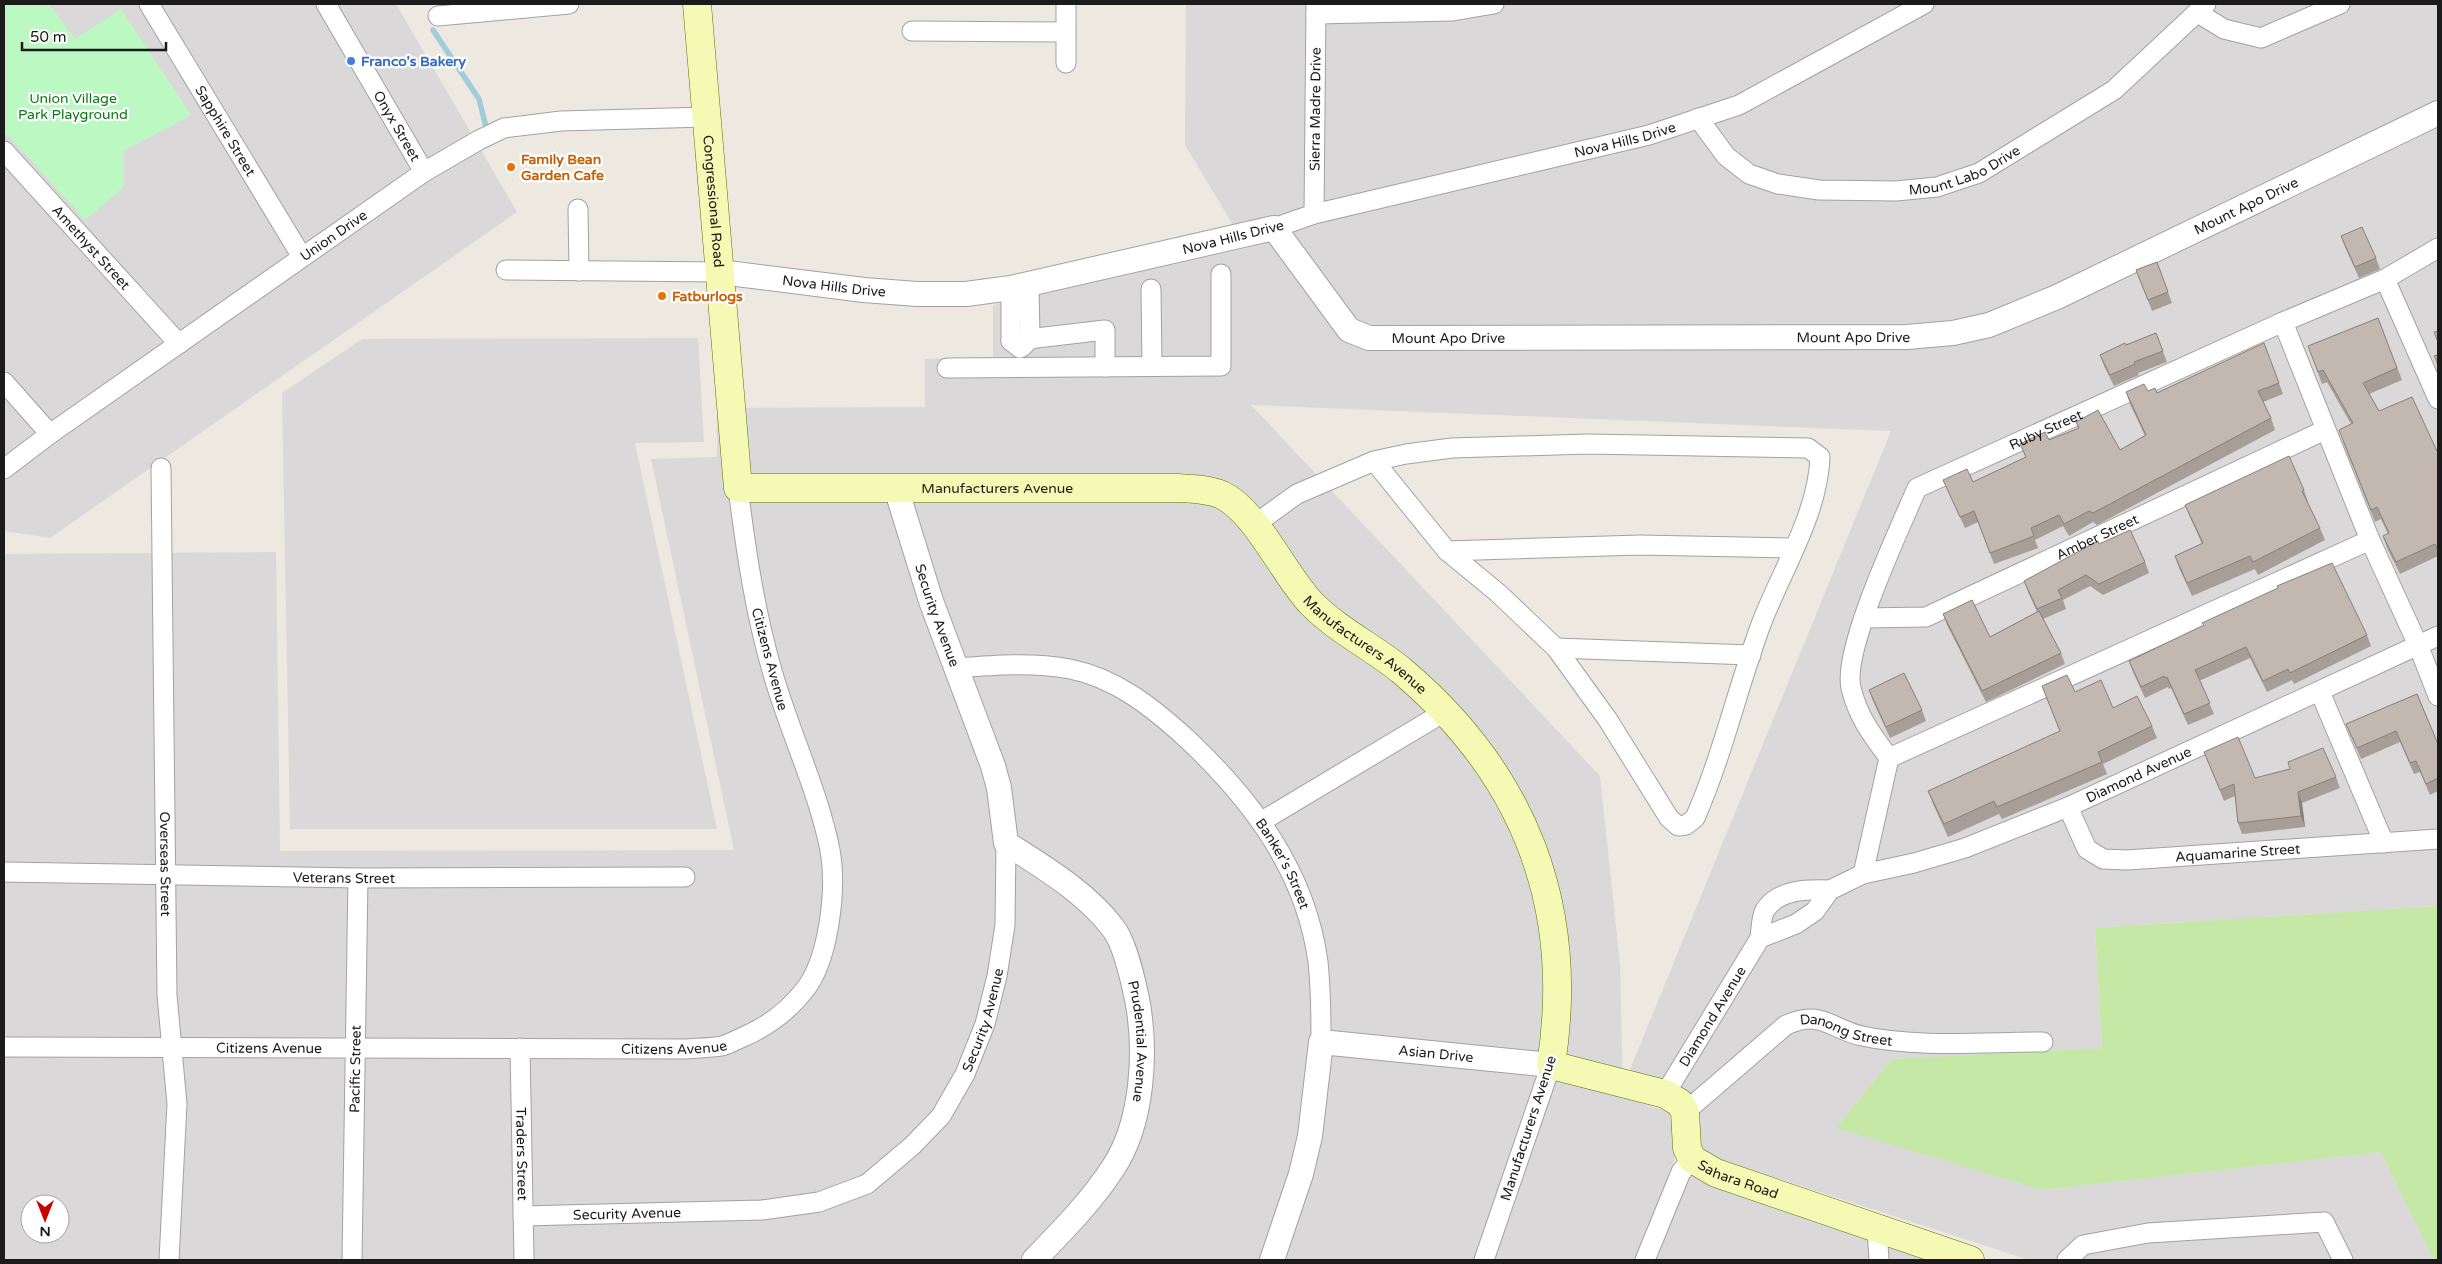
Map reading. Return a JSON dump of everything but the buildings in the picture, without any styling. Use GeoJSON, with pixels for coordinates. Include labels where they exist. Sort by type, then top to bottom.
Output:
{"type":"FeatureCollection","features":[{"type":"Feature","properties":{"kind":"main road","name":"Congressional Road"},"geometry":{"type":"LineString","coordinates":[[697,4],[738,488]]}},
{"type":"Feature","properties":{"kind":"main road","name":"Manufacturers Avenue"},"geometry":{"type":"LineString","coordinates":[[738,488],[1200,489],[1223,496],[1254,525],[1295,584],[1312,604],[1401,670],[1446,711],[1474,744],[1502,786],[1527,833],[1545,884],[1556,937],[1559,984],[1557,1028],[1551,1065]]}},
{"type":"Feature","properties":{"kind":"main road"},"geometry":{"type":"LineString","coordinates":[[1551,1065],[1664,1094],[1680,1103],[1685,1112]]}},
{"type":"Feature","properties":{"kind":"main road","name":"Sahara Road"},"geometry":{"type":"LineString","coordinates":[[1685,1112],[1688,1148],[1692,1159],[1716,1173],[1970,1260]]}},
{"type":"Feature","properties":{"kind":"street","name":"Sapphire Street"},"geometry":{"type":"LineString","coordinates":[[150,4],[302,257]]}},
{"type":"Feature","properties":{"kind":"street","name":"Onyx Street"},"geometry":{"type":"LineString","coordinates":[[326,4],[424,172]]}},
{"type":"Feature","properties":{"kind":"street"},"geometry":{"type":"LineString","coordinates":[[438,16],[568,4]]}},
{"type":"Feature","properties":{"kind":"street"},"geometry":{"type":"LineString","coordinates":[[1066,4],[1066,63]]}},
{"type":"Feature","properties":{"kind":"street"},"geometry":{"type":"LineString","coordinates":[[1316,9],[1453,7],[1494,4]]}},
{"type":"Feature","properties":{"kind":"street","name":"Nova Hills Drive"},"geometry":{"type":"LineString","coordinates":[[506,270],[720,272],[917,294],[966,294],[1020,286],[1274,228],[1314,214],[1649,135],[1739,105],[1924,4]]}},
{"type":"Feature","properties":{"kind":"street"},"geometry":{"type":"LineString","coordinates":[[2202,8],[2224,29],[2260,38],[2340,4]]}},
{"type":"Feature","properties":{"kind":"street","name":"Mount Labo Drive"},"geometry":{"type":"LineString","coordinates":[[1698,118],[1726,156],[1749,174],[1778,184],[1838,190],[1896,191],[1937,187],[1979,173],[2114,90],[2202,8]]}},
{"type":"Feature","properties":{"kind":"street","name":"Sierra Madre Drive"},"geometry":{"type":"LineString","coordinates":[[1314,214],[1316,9]]}},
{"type":"Feature","properties":{"kind":"street"},"geometry":{"type":"LineString","coordinates":[[912,31],[1066,32]]}},
{"type":"Feature","properties":{"kind":"street","name":"Mount Apo Drive"},"geometry":{"type":"LineString","coordinates":[[1274,228],[1349,330],[1369,338],[1907,337],[1953,333],[1989,326],[2057,297],[2438,114]]}},
{"type":"Feature","properties":{"kind":"street","name":"Union Drive"},"geometry":{"type":"LineString","coordinates":[[4,469],[50,434],[424,172],[479,140],[504,128],[561,121],[706,117]]}},
{"type":"Feature","properties":{"kind":"street","name":"Amethyst Street"},"geometry":{"type":"LineString","coordinates":[[4,151],[179,344]]}},
{"type":"Feature","properties":{"kind":"street"},"geometry":{"type":"LineString","coordinates":[[578,209],[579,271]]}},
{"type":"Feature","properties":{"kind":"street","name":"Ruby Street"},"geometry":{"type":"LineString","coordinates":[[1889,758],[1864,725],[1851,686],[1854,652],[1864,618],[1917,488],[2284,322],[2385,279],[2438,248]]}},
{"type":"Feature","properties":{"kind":"street"},"geometry":{"type":"LineString","coordinates":[[947,368],[1222,366],[1220,274]]}},
{"type":"Feature","properties":{"kind":"street"},"geometry":{"type":"LineString","coordinates":[[2385,279],[2438,400]]}},
{"type":"Feature","properties":{"kind":"street"},"geometry":{"type":"LineString","coordinates":[[1020,286],[1021,368]]}},
{"type":"Feature","properties":{"kind":"street"},"geometry":{"type":"LineString","coordinates":[[1151,289],[1152,366]]}},
{"type":"Feature","properties":{"kind":"street"},"geometry":{"type":"LineString","coordinates":[[2284,322],[2370,540],[2418,645],[2438,696]]}},
{"type":"Feature","properties":{"kind":"street"},"geometry":{"type":"LineString","coordinates":[[1020,343],[1105,330],[1105,367]]}},
{"type":"Feature","properties":{"kind":"street"},"geometry":{"type":"LineString","coordinates":[[4,382],[50,434]]}},
{"type":"Feature","properties":{"kind":"street","name":"Amber Street"},"geometry":{"type":"LineString","coordinates":[[1864,618],[1926,617],[2325,430]]}},
{"type":"Feature","properties":{"kind":"street"},"geometry":{"type":"LineString","coordinates":[[1254,525],[1297,494],[1374,461],[1406,454],[1462,448],[1588,444],[1808,448],[1820,456],[1819,479],[1794,548],[1760,626],[1695,818],[1686,825],[1678,826],[1668,818],[1608,720],[1556,648],[1498,593],[1448,551],[1374,461]]}},
{"type":"Feature","properties":{"kind":"street","name":"Overseas Street"},"geometry":{"type":"LineString","coordinates":[[161,468],[167,995],[177,1104],[169,1260]]}},
{"type":"Feature","properties":{"kind":"street","name":"Citizens Avenue"},"geometry":{"type":"LineString","coordinates":[[4,1046],[684,1049],[722,1046],[757,1030],[782,1013],[804,991],[817,967],[828,930],[834,888],[830,850],[811,785],[781,703],[766,649],[754,598],[738,488]]}},
{"type":"Feature","properties":{"kind":"street","name":"Security Avenue"},"geometry":{"type":"LineString","coordinates":[[523,1216],[762,1210],[819,1202],[867,1184],[912,1146],[941,1116],[968,1065],[985,1024],[997,976],[1005,925],[1006,843],[999,788],[925,584],[896,488]]}},
{"type":"Feature","properties":{"kind":"street"},"geometry":{"type":"LineString","coordinates":[[1863,874],[1889,758],[2370,540]]}},
{"type":"Feature","properties":{"kind":"street"},"geometry":{"type":"LineString","coordinates":[[1448,551],[1640,545],[1794,548]]}},
{"type":"Feature","properties":{"kind":"street","name":"Diamond Avenue"},"geometry":{"type":"LineString","coordinates":[[1664,1094],[1760,938],[1764,911],[1780,897],[1801,889],[1830,890],[1863,874],[1914,863],[1965,848],[2068,806],[2320,692],[2438,636]]}},
{"type":"Feature","properties":{"kind":"street"},"geometry":{"type":"LineString","coordinates":[[1556,648],[1751,655]]}},
{"type":"Feature","properties":{"kind":"street","name":"Banker's Street"},"geometry":{"type":"LineString","coordinates":[[957,668],[1028,664],[1072,669],[1116,686],[1153,708],[1229,783],[1262,821],[1285,858],[1309,923],[1318,962],[1321,1042],[1310,1136],[1301,1174],[1272,1260]]}},
{"type":"Feature","properties":{"kind":"street"},"geometry":{"type":"LineString","coordinates":[[2320,692],[2384,843]]}},
{"type":"Feature","properties":{"kind":"street"},"geometry":{"type":"LineString","coordinates":[[1262,821],[1446,711]]}},
{"type":"Feature","properties":{"kind":"street","name":"Aquamarine Street"},"geometry":{"type":"LineString","coordinates":[[2068,806],[2086,848],[2103,859],[2127,860],[2438,840]]}},
{"type":"Feature","properties":{"kind":"street","name":"Prudential Avenue"},"geometry":{"type":"LineString","coordinates":[[1006,843],[1039,864],[1092,904],[1114,929],[1131,972],[1140,1016],[1142,1072],[1132,1127],[1114,1168],[1069,1223],[1034,1260]]}},
{"type":"Feature","properties":{"kind":"street","name":"Veterans Street"},"geometry":{"type":"LineString","coordinates":[[4,872],[358,878],[685,877]]}},
{"type":"Feature","properties":{"kind":"street","name":"Pacific Street"},"geometry":{"type":"LineString","coordinates":[[352,1260],[358,878]]}},
{"type":"Feature","properties":{"kind":"street","name":"Diamond Avenue"},"geometry":{"type":"LineString","coordinates":[[1760,938],[1796,924],[1815,911],[1830,890]]}},
{"type":"Feature","properties":{"kind":"street","name":"Danong Street"},"geometry":{"type":"LineString","coordinates":[[1685,1112],[1786,1025],[1800,1019],[1815,1018],[1862,1036],[1921,1042],[2043,1042]]}},
{"type":"Feature","properties":{"kind":"street","name":"Asian Drive"},"geometry":{"type":"LineString","coordinates":[[1321,1042],[1551,1065]]}},
{"type":"Feature","properties":{"kind":"street","name":"Traders Street"},"geometry":{"type":"LineString","coordinates":[[520,1048],[524,1260]]}},
{"type":"Feature","properties":{"kind":"street","name":"Manufacturers Avenue"},"geometry":{"type":"LineString","coordinates":[[1484,1260],[1551,1065]]}},
{"type":"Feature","properties":{"kind":"street"},"geometry":{"type":"LineString","coordinates":[[1645,1260],[1681,1172],[1692,1159]]}},
{"type":"Feature","properties":{"kind":"street"},"geometry":{"type":"LineString","coordinates":[[2067,1260],[2083,1245],[2148,1233],[2324,1222],[2343,1260]]}},
{"type":"Feature","properties":{"kind":"street"},"geometry":{"type":"LineString","coordinates":[[1877,1229],[1879,1260]]}},
{"type":"Feature","properties":{"kind":"shaded area"},"geometry":{"type":"Polygon","coordinates":[[[4,4],[396,4],[517,212],[50,538],[4,531],[4,4]]]}},
{"type":"Feature","properties":{"kind":"shaded area"},"geometry":{"type":"Polygon","coordinates":[[[1186,4],[2438,4],[2438,906],[2095,928],[2102,1048],[1892,1059],[1837,1127],[2042,1190],[2381,1152],[2434,1260],[2029,1260],[1703,1154],[1694,1117],[1629,1072],[1891,431],[1251,405],[1600,776],[1620,964],[1623,1096],[1678,1116],[1674,1166],[1937,1260],[4,1260],[4,554],[276,552],[280,851],[734,850],[651,459],[717,457],[717,408],[925,407],[925,359],[993,357],[993,305],[1247,248],[1185,145],[1186,4]]]}},
{"type":"Feature","properties":{"kind":"shaded area"},"geometry":{"type":"Polygon","coordinates":[[[698,338],[704,442],[635,443],[717,829],[290,829],[282,393],[362,339],[698,338]]]}},
{"type":"Feature","properties":{"kind":"green space","name":"Union Village Park Playground"},"geometry":{"type":"Polygon","coordinates":[[[4,4],[49,4],[75,39],[121,9],[191,115],[124,151],[124,187],[85,220],[4,131],[4,4]]]}},
{"type":"Feature","properties":{"kind":"green space"},"geometry":{"type":"Polygon","coordinates":[[[2438,906],[2438,1260],[2434,1260],[2381,1152],[2042,1190],[1836,1128],[1892,1059],[2102,1048],[2095,928],[2438,906]]]}},
{"type":"Feature","properties":{"kind":"waterway"},"geometry":{"type":"LineString","coordinates":[[433,30],[479,99],[486,127]]}},
{"type":"Feature","properties":{"kind":"place","name":"Franco's Bakery"},"geometry":{"type":"Point","coordinates":[351,61]}},
{"type":"Feature","properties":{"kind":"place","name":"Family Bean Garden Cafe"},"geometry":{"type":"Point","coordinates":[511,167]}},
{"type":"Feature","properties":{"kind":"place","name":"Fatburlogs"},"geometry":{"type":"Point","coordinates":[662,296]}}]}
